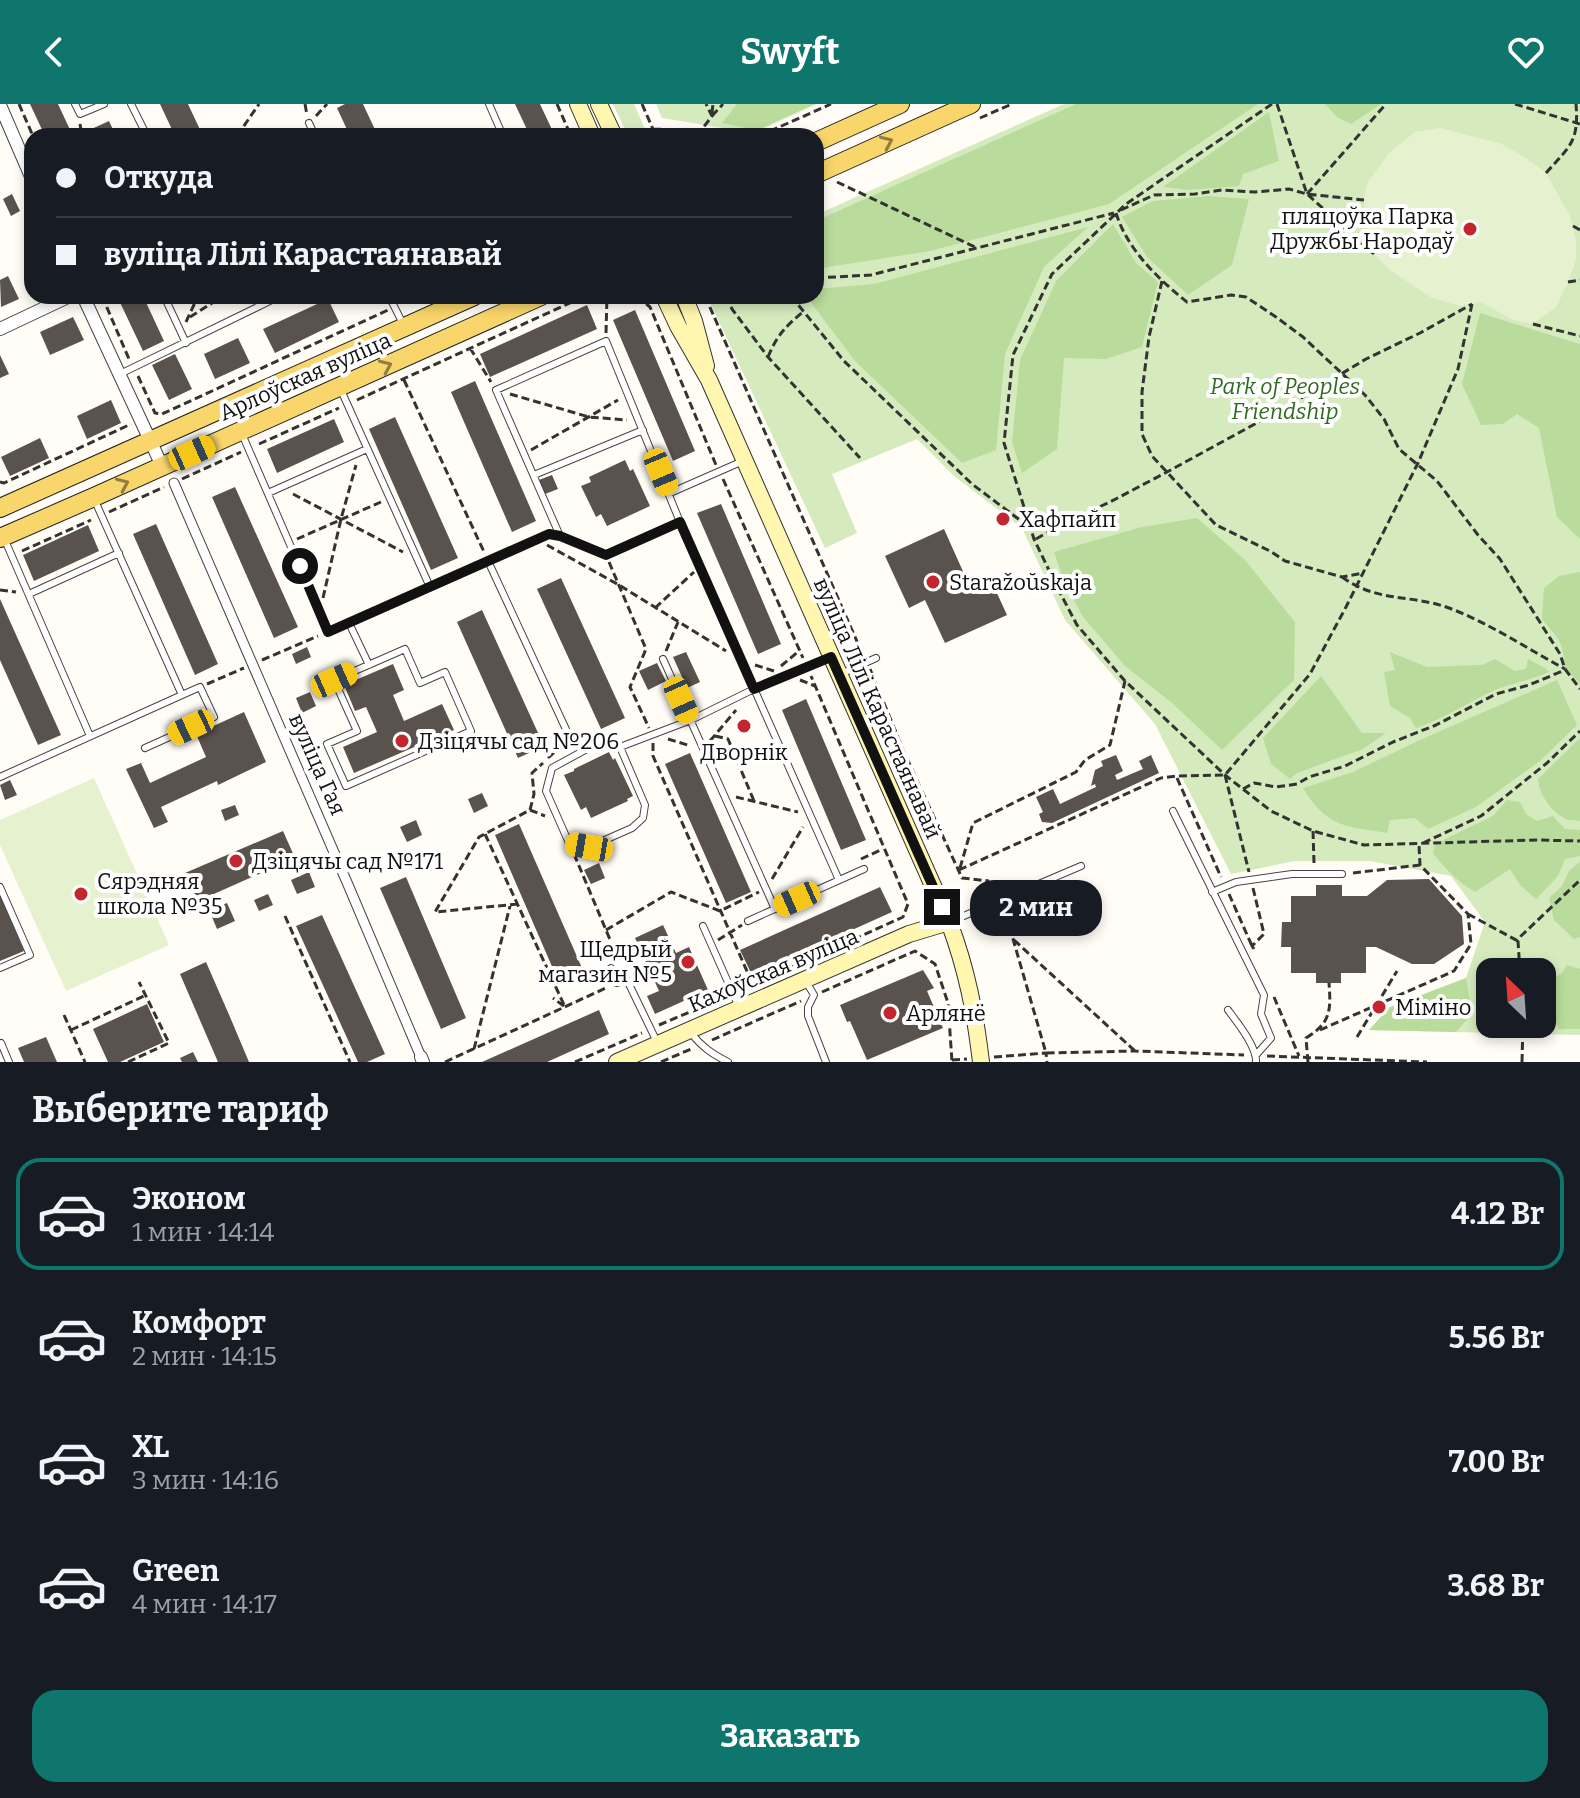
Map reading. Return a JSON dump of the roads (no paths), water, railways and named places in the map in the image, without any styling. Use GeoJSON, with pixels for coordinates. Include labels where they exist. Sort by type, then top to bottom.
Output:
{"type":"FeatureCollection","features":[{"type":"Feature","properties":{"kind":"main road"},"geometry":{"type":"LineString","coordinates":[[578,104],[588,128]]}},
{"type":"Feature","properties":{"kind":"main road"},"geometry":{"type":"LineString","coordinates":[[599,104],[610,128]]}},
{"type":"Feature","properties":{"kind":"main road"},"geometry":{"type":"LineString","coordinates":[[824,138],[900,104]]}},
{"type":"Feature","properties":{"kind":"main road"},"geometry":{"type":"LineString","coordinates":[[824,170],[971,104]]}},
{"type":"Feature","properties":{"kind":"main road","name":"Арлоўская вуліца"},"geometry":{"type":"LineString","coordinates":[[0,508],[456,304]]}},
{"type":"Feature","properties":{"kind":"main road","name":"Арлоўская вуліца"},"geometry":{"type":"LineString","coordinates":[[2,537],[241,431],[343,396],[525,304]]}},
{"type":"Feature","properties":{"kind":"main road","name":"вуліца Лілі Карастаянавай"},"geometry":{"type":"LineString","coordinates":[[668,304],[709,380],[949,922],[972,997],[981,1060]]}},
{"type":"Feature","properties":{"kind":"main road","name":"вуліца Лілі Карастаянавай"},"geometry":{"type":"LineString","coordinates":[[687,304],[701,342],[709,380]]}},
{"type":"Feature","properties":{"kind":"main road","name":"Кахоўская вуліца"},"geometry":{"type":"LineString","coordinates":[[617,1062],[740,1009],[810,988],[909,934],[949,922]]}},
{"type":"Feature","properties":{"kind":"street"},"geometry":{"type":"LineString","coordinates":[[0,105],[24,160]]}},
{"type":"Feature","properties":{"kind":"street"},"geometry":{"type":"LineString","coordinates":[[0,329],[53,304]]}},
{"type":"Feature","properties":{"kind":"street"},"geometry":{"type":"LineString","coordinates":[[87,304],[162,466]]}},
{"type":"Feature","properties":{"kind":"street","name":"вуліца Гая"},"geometry":{"type":"LineString","coordinates":[[174,483],[422,1060]]}},
{"type":"Feature","properties":{"kind":"lane"},"geometry":{"type":"LineString","coordinates":[[75,104],[80,114],[104,104]]}},
{"type":"Feature","properties":{"kind":"lane"},"geometry":{"type":"LineString","coordinates":[[131,104],[143,128]]}},
{"type":"Feature","properties":{"kind":"lane"},"geometry":{"type":"LineString","coordinates":[[489,104],[500,128]]}},
{"type":"Feature","properties":{"kind":"lane"},"geometry":{"type":"LineString","coordinates":[[309,123],[311,128]]}},
{"type":"Feature","properties":{"kind":"lane"},"geometry":{"type":"LineString","coordinates":[[168,304],[184,340]]}},
{"type":"Feature","properties":{"kind":"lane"},"geometry":{"type":"LineString","coordinates":[[120,374],[263,304]]}},
{"type":"Feature","properties":{"kind":"lane"},"geometry":{"type":"LineString","coordinates":[[393,304],[404,328]]}},
{"type":"Feature","properties":{"kind":"lane"},"geometry":{"type":"LineString","coordinates":[[560,536],[496,390],[606,341],[680,522],[839,880]]}},
{"type":"Feature","properties":{"kind":"lane"},"geometry":{"type":"LineString","coordinates":[[343,396],[430,587]]}},
{"type":"Feature","properties":{"kind":"lane"},"geometry":{"type":"LineString","coordinates":[[534,475],[643,430]]}},
{"type":"Feature","properties":{"kind":"lane"},"geometry":{"type":"LineString","coordinates":[[241,431],[328,632],[549,534],[606,555],[680,522]]}},
{"type":"Feature","properties":{"kind":"lane"},"geometry":{"type":"LineString","coordinates":[[268,493],[367,449]]}},
{"type":"Feature","properties":{"kind":"lane"},"geometry":{"type":"LineString","coordinates":[[670,493],[744,460]]}},
{"type":"Feature","properties":{"kind":"lane"},"geometry":{"type":"LineString","coordinates":[[94,497],[182,695]]}},
{"type":"Feature","properties":{"kind":"lane"},"geometry":{"type":"LineString","coordinates":[[2,537],[90,736]]}},
{"type":"Feature","properties":{"kind":"lane"},"geometry":{"type":"LineString","coordinates":[[29,594],[119,553]]}},
{"type":"Feature","properties":{"kind":"lane"},"geometry":{"type":"LineString","coordinates":[[488,561],[570,738],[620,747],[691,720],[754,689],[831,657]]}},
{"type":"Feature","properties":{"kind":"lane"},"geometry":{"type":"LineString","coordinates":[[349,623],[369,665]]}},
{"type":"Feature","properties":{"kind":"lane"},"geometry":{"type":"LineString","coordinates":[[405,649],[420,683],[445,672],[471,731],[346,786],[327,744],[357,731],[334,680],[369,665],[405,649]]}},
{"type":"Feature","properties":{"kind":"lane"},"geometry":{"type":"LineString","coordinates":[[839,675],[876,658]]}},
{"type":"Feature","properties":{"kind":"lane"},"geometry":{"type":"LineString","coordinates":[[663,659],[775,909]]}},
{"type":"Feature","properties":{"kind":"lane"},"geometry":{"type":"LineString","coordinates":[[0,777],[200,687],[214,717],[145,748]]}},
{"type":"Feature","properties":{"kind":"lane"},"geometry":{"type":"LineString","coordinates":[[596,744],[552,768],[546,791],[569,843],[589,847],[632,828],[643,818],[645,805],[620,747]]}},
{"type":"Feature","properties":{"kind":"lane"},"geometry":{"type":"LineString","coordinates":[[1173,811],[1264,995],[1261,1014],[1271,1038],[1256,1059],[1238,1022],[1228,1010]]}},
{"type":"Feature","properties":{"kind":"lane"},"geometry":{"type":"LineString","coordinates":[[949,922],[1081,866]]}},
{"type":"Feature","properties":{"kind":"lane"},"geometry":{"type":"LineString","coordinates":[[748,921],[864,869]]}},
{"type":"Feature","properties":{"kind":"lane"},"geometry":{"type":"LineString","coordinates":[[1212,892],[1236,882],[1292,874],[1342,874]]}},
{"type":"Feature","properties":{"kind":"lane"},"geometry":{"type":"LineString","coordinates":[[0,887],[30,955],[0,968]]}},
{"type":"Feature","properties":{"kind":"lane"},"geometry":{"type":"LineString","coordinates":[[703,926],[740,1009]]}},
{"type":"Feature","properties":{"kind":"lane"},"geometry":{"type":"LineString","coordinates":[[611,968],[617,983],[627,980],[658,1044]]}},
{"type":"Feature","properties":{"kind":"lane"},"geometry":{"type":"LineString","coordinates":[[810,988],[808,1016],[826,1062]]}},
{"type":"Feature","properties":{"kind":"lane"},"geometry":{"type":"LineString","coordinates":[[689,1030],[711,1054],[728,1062]]}},
{"type":"Feature","properties":{"kind":"lane"},"geometry":{"type":"LineString","coordinates":[[1,1043],[9,1062]]}},
{"type":"Feature","properties":{"kind":"place","name":"пляцоўка Парка Дружбы Народаў"},"geometry":{"type":"Point","coordinates":[1470,229]}},
{"type":"Feature","properties":{"kind":"place","name":"Хафпайп"},"geometry":{"type":"Point","coordinates":[1003,519]}},
{"type":"Feature","properties":{"kind":"place","name":"Staražoŭskaja"},"geometry":{"type":"Point","coordinates":[933,582]}},
{"type":"Feature","properties":{"kind":"place","name":"Дворнік"},"geometry":{"type":"Point","coordinates":[744,726]}},
{"type":"Feature","properties":{"kind":"place","name":"Дзіцячы сад №206"},"geometry":{"type":"Point","coordinates":[402,741]}},
{"type":"Feature","properties":{"kind":"place","name":"Дзіцячы сад №171"},"geometry":{"type":"Point","coordinates":[236,861]}},
{"type":"Feature","properties":{"kind":"place","name":"Сярэдняя школа №35"},"geometry":{"type":"Point","coordinates":[81,894]}},
{"type":"Feature","properties":{"kind":"place","name":"Щедрый магазин №5"},"geometry":{"type":"Point","coordinates":[688,962]}},
{"type":"Feature","properties":{"kind":"place","name":"Міміно"},"geometry":{"type":"Point","coordinates":[1379,1007]}},
{"type":"Feature","properties":{"kind":"place","name":"Арлянё"},"geometry":{"type":"Point","coordinates":[890,1013]}},
{"type":"Feature","properties":{"kind":"park label","name":"Park of Peoples Friendship"},"geometry":{"type":"Point","coordinates":[1285,398]}}]}
